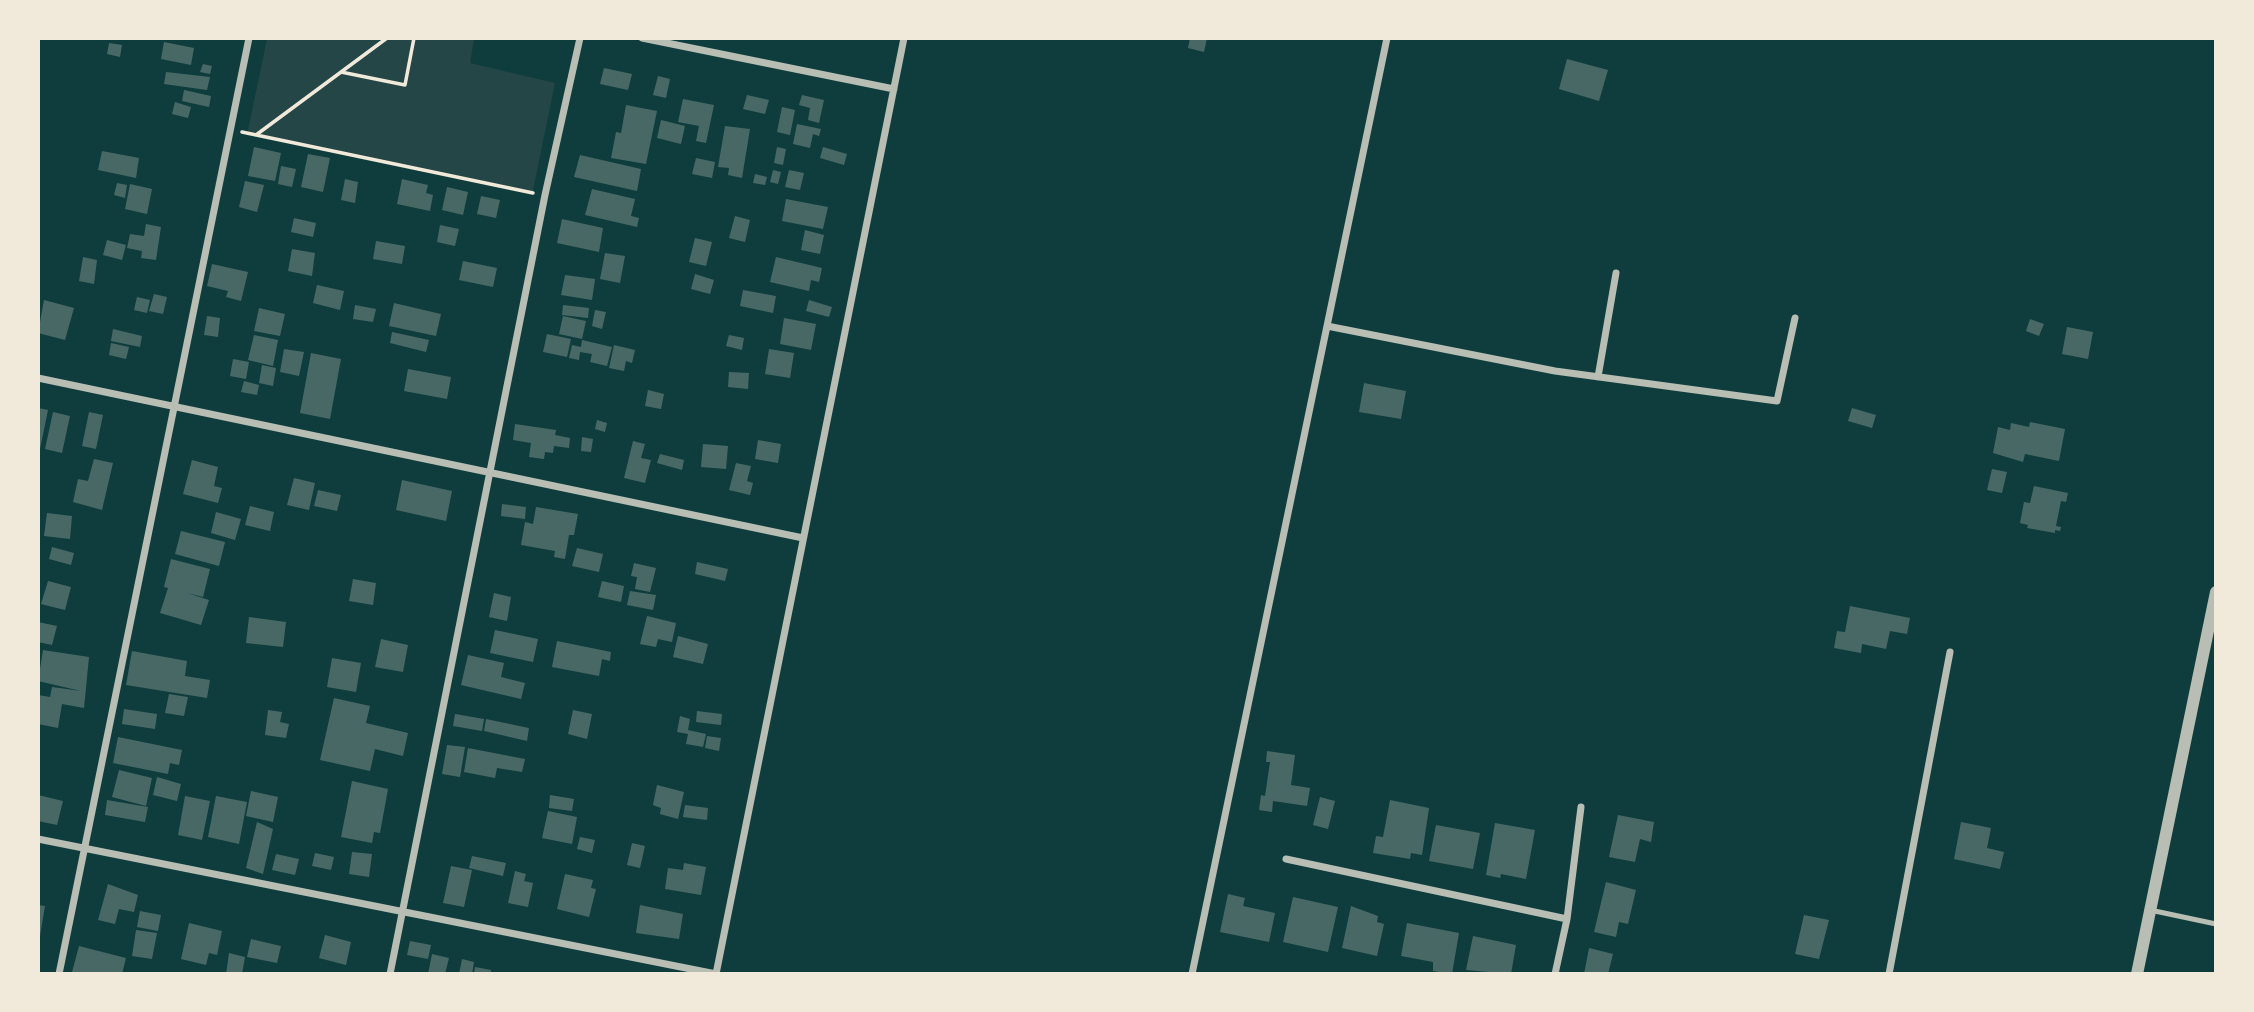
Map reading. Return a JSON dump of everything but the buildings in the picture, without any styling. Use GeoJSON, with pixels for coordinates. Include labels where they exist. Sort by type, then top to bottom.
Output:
{"type":"FeatureCollection","features":[{"type":"Feature","properties":{"kind":"street"},"geometry":{"type":"LineString","coordinates":[[59,974],[177,406],[249,38]]}},
{"type":"Feature","properties":{"kind":"street"},"geometry":{"type":"LineString","coordinates":[[390,974],[545,195],[580,38]]}},
{"type":"Feature","properties":{"kind":"street"},"geometry":{"type":"LineString","coordinates":[[642,38],[894,89]]}},
{"type":"Feature","properties":{"kind":"street"},"geometry":{"type":"LineString","coordinates":[[38,839],[716,974],[904,38]]}},
{"type":"Feature","properties":{"kind":"street"},"geometry":{"type":"LineString","coordinates":[[1192,974],[1387,38]]}},
{"type":"Feature","properties":{"kind":"street"},"geometry":{"type":"LineString","coordinates":[[1598,377],[1616,273]]}},
{"type":"Feature","properties":{"kind":"street"},"geometry":{"type":"LineString","coordinates":[[1327,326],[1598,377],[1777,401],[1795,318]]}},
{"type":"Feature","properties":{"kind":"street"},"geometry":{"type":"LineString","coordinates":[[38,378],[803,538]]}},
{"type":"Feature","properties":{"kind":"street"},"geometry":{"type":"LineString","coordinates":[[2137,974],[2213,624],[2216,592]]}},
{"type":"Feature","properties":{"kind":"street"},"geometry":{"type":"LineString","coordinates":[[1889,974],[1950,652]]}},
{"type":"Feature","properties":{"kind":"street"},"geometry":{"type":"LineString","coordinates":[[1555,974],[1567,919],[1581,807]]}},
{"type":"Feature","properties":{"kind":"street"},"geometry":{"type":"LineString","coordinates":[[1286,859],[1567,919]]}},
{"type":"Feature","properties":{"kind":"lane"},"geometry":{"type":"LineString","coordinates":[[2150,910],[2216,925]]}},
{"type":"Feature","properties":{"kind":"path"},"geometry":{"type":"LineString","coordinates":[[256,135],[387,38]]}},
{"type":"Feature","properties":{"kind":"path"},"geometry":{"type":"LineString","coordinates":[[341,72],[405,85],[414,38]]}},
{"type":"Feature","properties":{"kind":"path"},"geometry":{"type":"LineString","coordinates":[[233,130],[545,195]]}},
{"type":"Feature","properties":{"kind":"shaded area"},"geometry":{"type":"Polygon","coordinates":[[[267,39],[474,39],[470,63],[555,83],[532,195],[247,135],[267,39]]]}}]}
